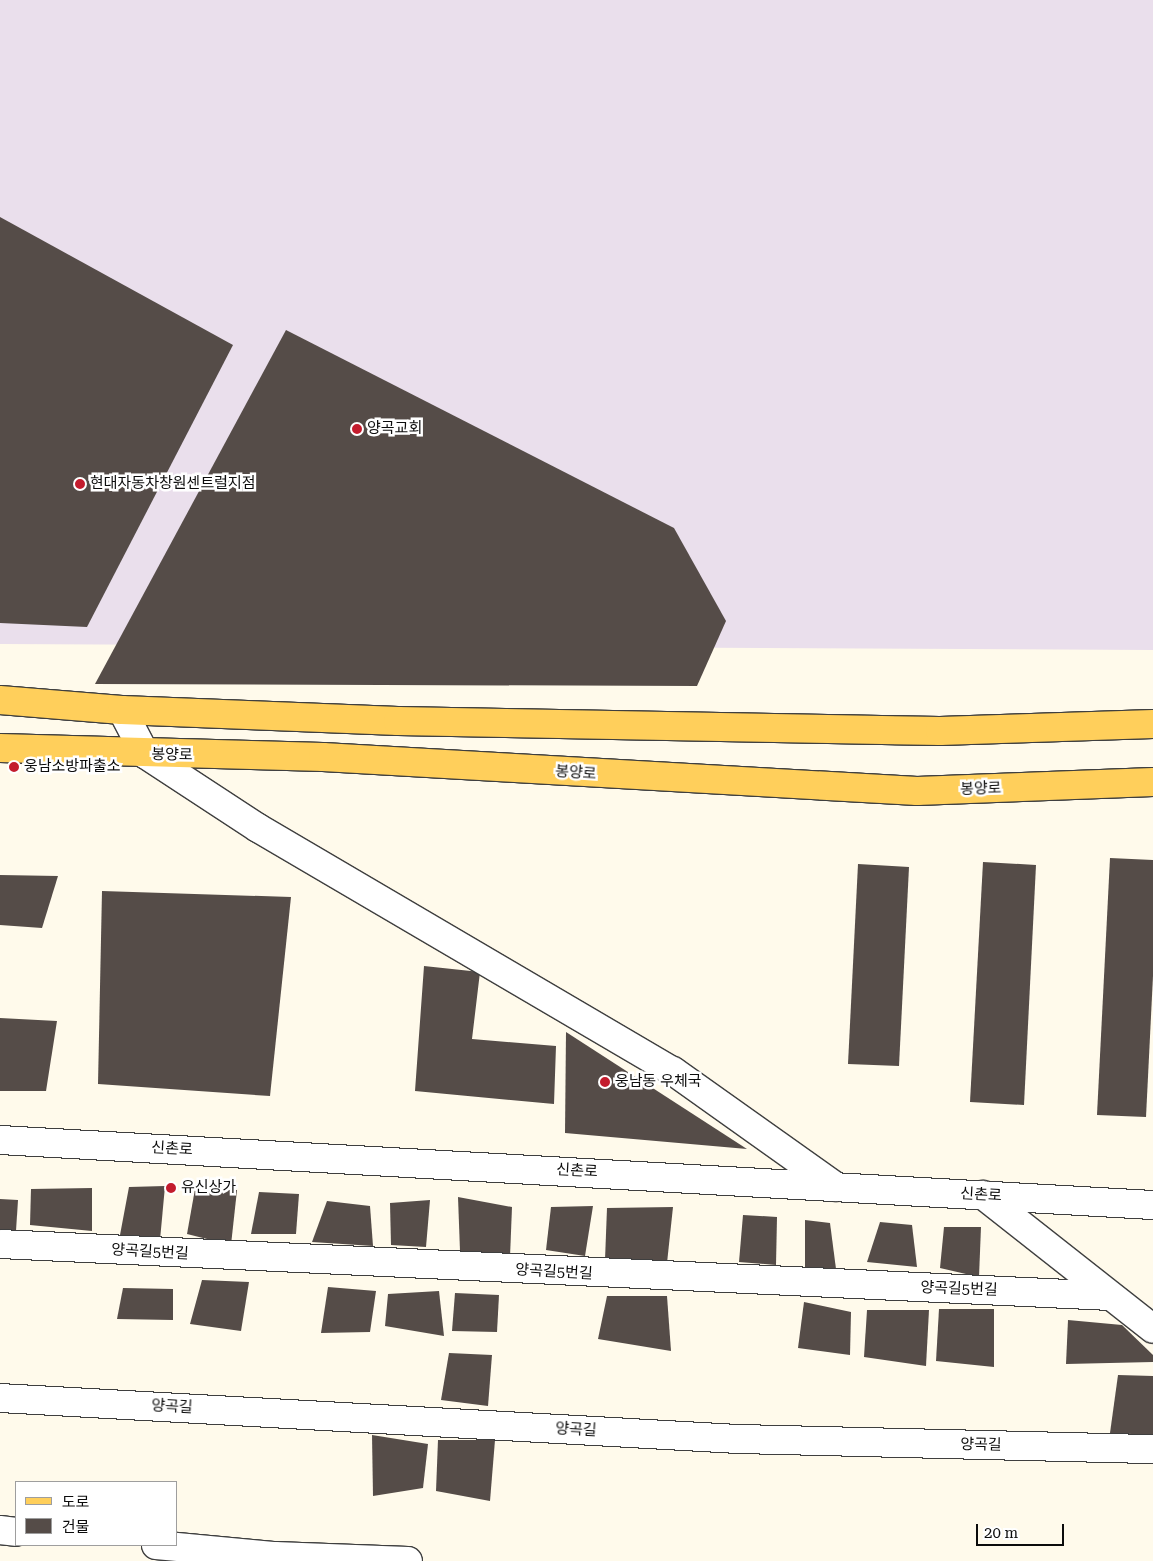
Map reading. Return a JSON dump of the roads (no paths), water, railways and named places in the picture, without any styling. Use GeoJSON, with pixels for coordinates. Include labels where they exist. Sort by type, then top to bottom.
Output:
{"type":"FeatureCollection","features":[{"type":"Feature","properties":{"kind":"main road"},"geometry":{"type":"LineString","coordinates":[[0,700],[122,710],[398,721],[940,731],[1153,724]]}},
{"type":"Feature","properties":{"kind":"main road","name":"봉양로"},"geometry":{"type":"LineString","coordinates":[[0,748],[145,754],[332,757],[917,791],[1153,782]]}},
{"type":"Feature","properties":{"kind":"street"},"geometry":{"type":"LineString","coordinates":[[122,710],[145,754],[258,828],[672,1071],[836,1187]]}},
{"type":"Feature","properties":{"kind":"street","name":"신촌로"},"geometry":{"type":"LineString","coordinates":[[0,1140],[1153,1205]]}},
{"type":"Feature","properties":{"kind":"street"},"geometry":{"type":"LineString","coordinates":[[983,1195],[1153,1329]]}},
{"type":"Feature","properties":{"kind":"street","name":"양곡길5번길"},"geometry":{"type":"LineString","coordinates":[[0,1244],[1109,1296]]}},
{"type":"Feature","properties":{"kind":"street","name":"양곡길"},"geometry":{"type":"LineString","coordinates":[[0,1398],[740,1439],[1153,1449]]}},
{"type":"Feature","properties":{"kind":"street"},"geometry":{"type":"LineString","coordinates":[[0,1530],[15,1532]]}},
{"type":"Feature","properties":{"kind":"street"},"geometry":{"type":"LineString","coordinates":[[167,1546],[275,1556],[408,1561]]}},
{"type":"Feature","properties":{"kind":"place","name":"양곡교회"},"geometry":{"type":"Point","coordinates":[357,429]}},
{"type":"Feature","properties":{"kind":"place","name":"현대자동차창원센트럴지점"},"geometry":{"type":"Point","coordinates":[80,484]}},
{"type":"Feature","properties":{"kind":"place","name":"웅남소방파출소"},"geometry":{"type":"Point","coordinates":[14,767]}},
{"type":"Feature","properties":{"kind":"place","name":"웅남동 우체국"},"geometry":{"type":"Point","coordinates":[605,1082]}},
{"type":"Feature","properties":{"kind":"place","name":"유신상가"},"geometry":{"type":"Point","coordinates":[171,1188]}}]}
